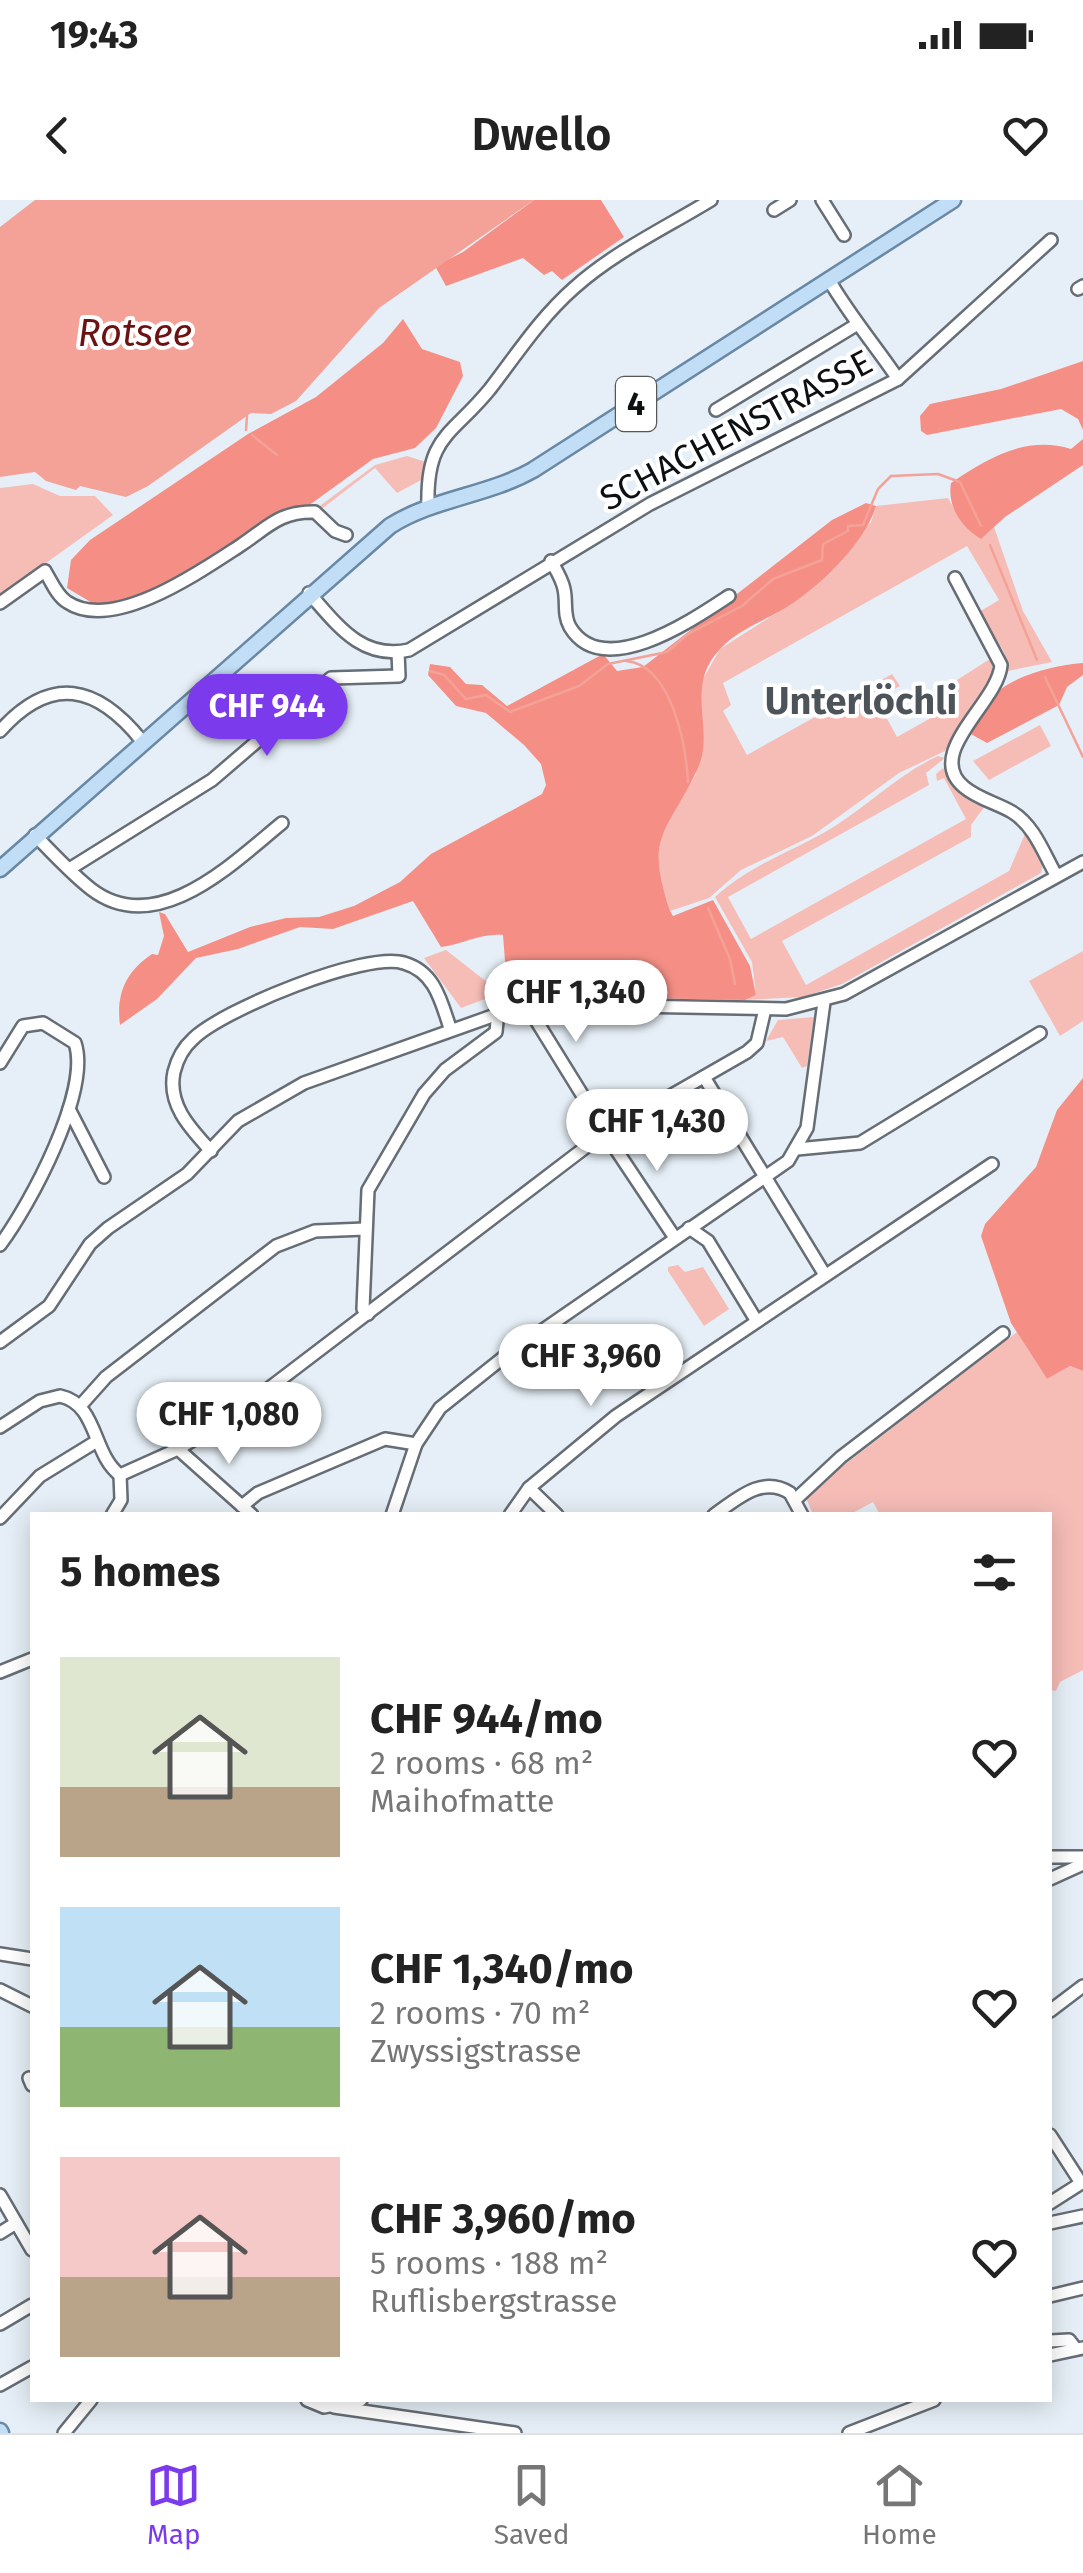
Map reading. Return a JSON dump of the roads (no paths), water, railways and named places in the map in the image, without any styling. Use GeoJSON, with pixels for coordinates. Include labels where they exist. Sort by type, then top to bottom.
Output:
{"type":"FeatureCollection","features":[{"type":"Feature","properties":{"kind":"main road","name":"4"},"geometry":{"type":"LineString","coordinates":[[0,868],[390,526],[428,506],[492,489],[533,470],[953,200]]}},
{"type":"Feature","properties":{"kind":"street"},"geometry":{"type":"LineString","coordinates":[[428,506],[432,454],[440,440],[486,394],[539,324],[591,274],[711,200]]}},
{"type":"Feature","properties":{"kind":"street"},"geometry":{"type":"LineString","coordinates":[[774,210],[790,200]]}},
{"type":"Feature","properties":{"kind":"street"},"geometry":{"type":"LineString","coordinates":[[822,200],[844,234]]}},
{"type":"Feature","properties":{"kind":"street"},"geometry":{"type":"LineString","coordinates":[[898,379],[1051,240]]}},
{"type":"Feature","properties":{"kind":"street","name":"SCHACHENSTRASSE"},"geometry":{"type":"LineString","coordinates":[[71,868],[212,780],[331,678],[399,676],[398,652],[423,643],[551,561],[767,442],[898,379],[868,334],[856,324],[829,280]]}},
{"type":"Feature","properties":{"kind":"street"},"geometry":{"type":"LineString","coordinates":[[716,410],[856,324]]}},
{"type":"Feature","properties":{"kind":"street"},"geometry":{"type":"LineString","coordinates":[[0,603],[45,571],[69,604],[88,611],[128,608],[243,544],[284,515],[315,512],[346,535]]}},
{"type":"Feature","properties":{"kind":"street"},"geometry":{"type":"LineString","coordinates":[[551,561],[563,584],[568,623],[574,634],[597,646],[647,644],[728,596]]}},
{"type":"Feature","properties":{"kind":"street"},"geometry":{"type":"LineString","coordinates":[[955,578],[1001,665],[994,689],[952,750],[954,774],[966,789],[1021,819],[1056,875]]}},
{"type":"Feature","properties":{"kind":"street"},"geometry":{"type":"LineString","coordinates":[[310,593],[354,640],[380,653],[398,652]]}},
{"type":"Feature","properties":{"kind":"street"},"geometry":{"type":"LineString","coordinates":[[0,731],[26,705],[42,697],[81,693],[114,709],[142,741]]}},
{"type":"Feature","properties":{"kind":"street"},"geometry":{"type":"LineString","coordinates":[[35,835],[92,890],[123,905],[158,902],[196,889],[282,823]]}},
{"type":"Feature","properties":{"kind":"street"},"geometry":{"type":"LineString","coordinates":[[0,1342],[49,1306],[90,1244],[176,1182],[238,1122],[277,1096],[450,1028],[526,1004],[765,1009],[824,1002],[1083,862]]}},
{"type":"Feature","properties":{"kind":"street"},"geometry":{"type":"LineString","coordinates":[[211,1151],[177,1106],[174,1070],[192,1040],[262,1000],[318,978],[392,960],[406,963],[431,980],[450,1028]]}},
{"type":"Feature","properties":{"kind":"street"},"geometry":{"type":"LineString","coordinates":[[393,1512],[416,1444],[440,1408],[764,1178],[797,1149],[809,1116],[824,1002]]}},
{"type":"Feature","properties":{"kind":"street"},"geometry":{"type":"LineString","coordinates":[[526,1004],[586,1101]]}},
{"type":"Feature","properties":{"kind":"street"},"geometry":{"type":"LineString","coordinates":[[120,1475],[178,1449],[235,1414],[605,1133],[753,1048],[765,1009]]}},
{"type":"Feature","properties":{"kind":"street"},"geometry":{"type":"LineString","coordinates":[[368,1314],[363,1309],[368,1190],[424,1094],[445,1070],[496,1032],[498,1011]]}},
{"type":"Feature","properties":{"kind":"street"},"geometry":{"type":"LineString","coordinates":[[0,1063],[23,1026],[43,1024],[61,1030],[76,1043],[80,1066],[69,1109],[27,1201],[0,1244]]}},
{"type":"Feature","properties":{"kind":"street"},"geometry":{"type":"LineString","coordinates":[[797,1149],[860,1143],[1040,1033]]}},
{"type":"Feature","properties":{"kind":"street"},"geometry":{"type":"LineString","coordinates":[[704,1077],[826,1276]]}},
{"type":"Feature","properties":{"kind":"street"},"geometry":{"type":"LineString","coordinates":[[69,1109],[104,1177]]}},
{"type":"Feature","properties":{"kind":"street"},"geometry":{"type":"LineString","coordinates":[[605,1133],[675,1238]]}},
{"type":"Feature","properties":{"kind":"street"},"geometry":{"type":"LineString","coordinates":[[512,1512],[529,1488],[616,1416],[992,1164]]}},
{"type":"Feature","properties":{"kind":"street"},"geometry":{"type":"LineString","coordinates":[[689,1228],[708,1242],[756,1320]]}},
{"type":"Feature","properties":{"kind":"street"},"geometry":{"type":"LineString","coordinates":[[80,1405],[106,1377],[276,1246],[315,1231],[364,1229]]}},
{"type":"Feature","properties":{"kind":"street"},"geometry":{"type":"LineString","coordinates":[[796,1499],[842,1457],[1003,1334]]}},
{"type":"Feature","properties":{"kind":"street"},"geometry":{"type":"LineString","coordinates":[[0,1427],[49,1397],[69,1398],[80,1405],[97,1441],[120,1475],[121,1500],[114,1512]]}},
{"type":"Feature","properties":{"kind":"street"},"geometry":{"type":"LineString","coordinates":[[242,1506],[258,1493],[385,1439],[416,1444]]}},
{"type":"Feature","properties":{"kind":"street"},"geometry":{"type":"LineString","coordinates":[[0,1518],[40,1476],[97,1441]]}},
{"type":"Feature","properties":{"kind":"street"},"geometry":{"type":"LineString","coordinates":[[178,1449],[249,1512]]}},
{"type":"Feature","properties":{"kind":"street"},"geometry":{"type":"LineString","coordinates":[[719,1512],[758,1487],[781,1488],[796,1499],[801,1512]]}},
{"type":"Feature","properties":{"kind":"street"},"geometry":{"type":"LineString","coordinates":[[529,1488],[554,1512]]}},
{"type":"Feature","properties":{"kind":"street"},"geometry":{"type":"LineString","coordinates":[[0,1672],[30,1659]]}},
{"type":"Feature","properties":{"kind":"street"},"geometry":{"type":"LineString","coordinates":[[1052,1857],[1083,1861]]}},
{"type":"Feature","properties":{"kind":"street"},"geometry":{"type":"LineString","coordinates":[[1052,1878],[1083,1861]]}},
{"type":"Feature","properties":{"kind":"street"},"geometry":{"type":"LineString","coordinates":[[0,1954],[30,1959]]}},
{"type":"Feature","properties":{"kind":"street"},"geometry":{"type":"LineString","coordinates":[[1052,2009],[1083,1986]]}},
{"type":"Feature","properties":{"kind":"street"},"geometry":{"type":"LineString","coordinates":[[0,1990],[30,2005]]}},
{"type":"Feature","properties":{"kind":"street"},"geometry":{"type":"LineString","coordinates":[[1052,2138],[1082,2182],[1052,2202]]}},
{"type":"Feature","properties":{"kind":"street"},"geometry":{"type":"LineString","coordinates":[[0,2195],[30,2247]]}},
{"type":"Feature","properties":{"kind":"street"},"geometry":{"type":"LineString","coordinates":[[1052,2223],[1083,2216]]}},
{"type":"Feature","properties":{"kind":"street"},"geometry":{"type":"LineString","coordinates":[[0,2233],[16,2223]]}},
{"type":"Feature","properties":{"kind":"street"},"geometry":{"type":"LineString","coordinates":[[1052,2296],[1083,2288]]}},
{"type":"Feature","properties":{"kind":"street"},"geometry":{"type":"LineString","coordinates":[[0,2324],[30,2306]]}},
{"type":"Feature","properties":{"kind":"street"},"geometry":{"type":"LineString","coordinates":[[1052,2341],[1069,2340],[1080,2348]]}},
{"type":"Feature","properties":{"kind":"street"},"geometry":{"type":"LineString","coordinates":[[1052,2355],[1080,2348]]}},
{"type":"Feature","properties":{"kind":"street"},"geometry":{"type":"LineString","coordinates":[[0,2386],[30,2368]]}},
{"type":"Feature","properties":{"kind":"street"},"geometry":{"type":"LineString","coordinates":[[64,2433],[89,2402]]}},
{"type":"Feature","properties":{"kind":"street"},"geometry":{"type":"LineString","coordinates":[[315,2402],[515,2433]]}},
{"type":"Feature","properties":{"kind":"street"},"geometry":{"type":"LineString","coordinates":[[334,2407],[353,2402]]}},
{"type":"Feature","properties":{"kind":"street"},"geometry":{"type":"LineString","coordinates":[[849,2433],[929,2402]]}},
{"type":"Feature","properties":{"kind":"water","name":"Rotsee"},"geometry":{"type":"Polygon","coordinates":[[[35,200],[534,200],[379,308],[296,401],[271,414],[251,413],[148,486],[126,497],[80,486],[76,490],[46,481],[35,472],[0,477],[0,227],[35,200]]]}},
{"type":"Feature","properties":{"kind":"waterway"},"geometry":{"type":"LineString","coordinates":[[246,430],[247,416]]}},
{"type":"Feature","properties":{"kind":"waterway"},"geometry":{"type":"LineString","coordinates":[[252,435],[277,455]]}},
{"type":"Feature","properties":{"kind":"waterway"},"geometry":{"type":"LineString","coordinates":[[430,671],[444,675],[466,699],[486,695],[510,712],[579,686],[608,664],[667,652],[688,634],[742,606],[773,579],[822,560],[823,544],[848,531],[848,526],[863,525],[878,489],[891,476],[938,474],[960,482],[981,526]]}},
{"type":"Feature","properties":{"kind":"waterway"},"geometry":{"type":"LineString","coordinates":[[990,545],[1037,660]]}},
{"type":"Feature","properties":{"kind":"waterway"},"geometry":{"type":"LineString","coordinates":[[626,661],[642,666],[655,677],[674,709],[688,782]]}},
{"type":"Feature","properties":{"kind":"waterway"},"geometry":{"type":"LineString","coordinates":[[1045,677],[1083,757]]}},
{"type":"Feature","properties":{"kind":"waterway"},"geometry":{"type":"LineString","coordinates":[[708,908],[730,959],[735,984]]}},
{"type":"Feature","properties":{"kind":"district","name":"Unterlöchli"},"geometry":{"type":"Point","coordinates":[861,701]}}]}
